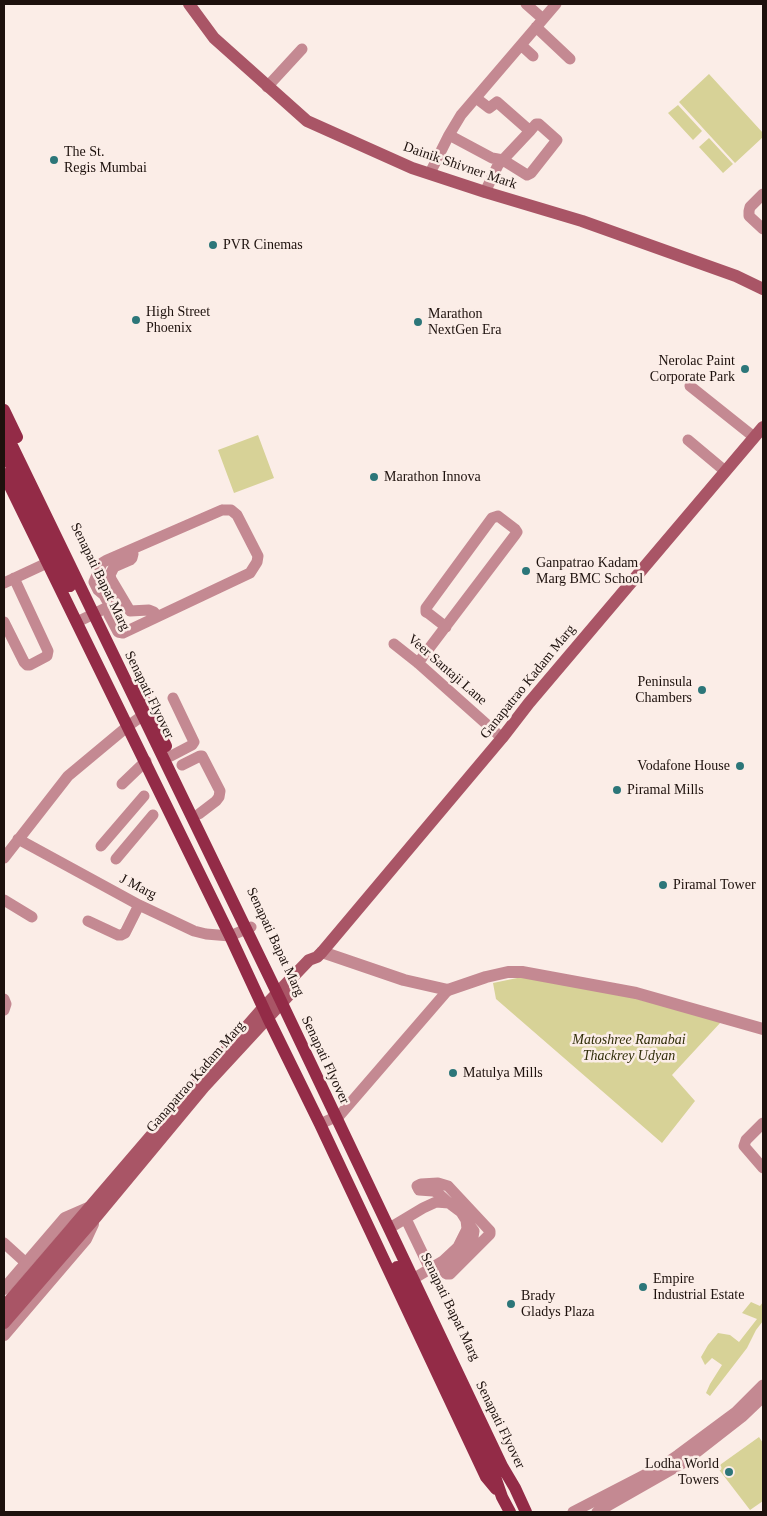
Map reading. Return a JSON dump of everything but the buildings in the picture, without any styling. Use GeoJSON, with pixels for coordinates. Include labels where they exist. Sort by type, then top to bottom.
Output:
{"type":"FeatureCollection","features":[{"type":"Feature","properties":{"kind":"main road","name":"Dainik Shivner Mark"},"geometry":{"type":"LineString","coordinates":[[189,4],[214,38],[307,121],[402,164],[609,231],[736,276],[763,289]]}},
{"type":"Feature","properties":{"kind":"main road","name":"Senapati Bapat Marg"},"geometry":{"type":"LineString","coordinates":[[4,410],[69,547],[102,603],[150,710],[178,762],[199,814],[282,995],[509,1465],[515,1488]]}},
{"type":"Feature","properties":{"kind":"main road","name":"Ganapatrao Kadam Marg"},"geometry":{"type":"LineString","coordinates":[[82,1224],[201,1084],[282,995],[309,960],[319,955],[502,738],[535,695],[763,427]]}},
{"type":"Feature","properties":{"kind":"main road","name":"Senapati Flyover"},"geometry":{"type":"LineString","coordinates":[[4,430],[276,990],[452,1371],[502,1497]]}},
{"type":"Feature","properties":{"kind":"main road","name":"Senapati Flyover"},"geometry":{"type":"LineString","coordinates":[[4,451],[452,1371],[515,1488]]}},
{"type":"Feature","properties":{"kind":"main road"},"geometry":{"type":"LineString","coordinates":[[4,474],[230,936],[486,1476],[502,1497],[510,1512]]}},
{"type":"Feature","properties":{"kind":"main road"},"geometry":{"type":"LineString","coordinates":[[46,560],[46,554],[54,546],[62,543],[69,547]]}},
{"type":"Feature","properties":{"kind":"main road"},"geometry":{"type":"LineString","coordinates":[[4,1307],[82,1224]]}},
{"type":"Feature","properties":{"kind":"main road"},"geometry":{"type":"LineString","coordinates":[[4,1323],[82,1224]]}},
{"type":"Feature","properties":{"kind":"main road"},"geometry":{"type":"LineString","coordinates":[[515,1488],[526,1512]]}},
{"type":"Feature","properties":{"kind":"street"},"geometry":{"type":"LineString","coordinates":[[526,4],[545,13],[570,59]]}},
{"type":"Feature","properties":{"kind":"street"},"geometry":{"type":"LineString","coordinates":[[430,173],[449,135],[462,115],[521,45],[545,13]]}},
{"type":"Feature","properties":{"kind":"street"},"geometry":{"type":"LineString","coordinates":[[521,45],[533,56]]}},
{"type":"Feature","properties":{"kind":"street"},"geometry":{"type":"LineString","coordinates":[[267,87],[302,49]]}},
{"type":"Feature","properties":{"kind":"street"},"geometry":{"type":"LineString","coordinates":[[476,98],[489,108],[497,102],[530,130]]}},
{"type":"Feature","properties":{"kind":"street"},"geometry":{"type":"LineString","coordinates":[[449,135],[492,158],[503,160],[527,174],[531,173],[557,140],[539,124],[536,124],[503,160],[498,164],[485,192]]}},
{"type":"Feature","properties":{"kind":"street"},"geometry":{"type":"LineString","coordinates":[[763,194],[750,207],[749,211],[750,216],[763,229]]}},
{"type":"Feature","properties":{"kind":"street"},"geometry":{"type":"LineString","coordinates":[[690,386],[754,437]]}},
{"type":"Feature","properties":{"kind":"street"},"geometry":{"type":"LineString","coordinates":[[688,440],[725,471]]}},
{"type":"Feature","properties":{"kind":"street"},"geometry":{"type":"LineString","coordinates":[[222,510],[230,510],[237,515],[258,556],[257,562],[250,573],[124,633],[120,633],[102,603],[94,582],[100,567],[107,560],[131,550],[222,510]]}},
{"type":"Feature","properties":{"kind":"street"},"geometry":{"type":"LineString","coordinates":[[418,663],[446,627],[517,532],[515,528],[498,516],[492,518],[425,610],[446,627]]}},
{"type":"Feature","properties":{"kind":"street"},"geometry":{"type":"LineString","coordinates":[[131,550],[132,558],[114,567],[110,575],[111,579],[130,611],[149,610],[154,612],[157,617]]}},
{"type":"Feature","properties":{"kind":"street"},"geometry":{"type":"LineString","coordinates":[[4,622],[24,662],[30,665],[47,656],[48,651],[9,580],[46,560]]}},
{"type":"Feature","properties":{"kind":"street"},"geometry":{"type":"LineString","coordinates":[[77,622],[102,603]]}},
{"type":"Feature","properties":{"kind":"street","name":"Veer Santaji Lane"},"geometry":{"type":"LineString","coordinates":[[394,644],[502,738]]}},
{"type":"Feature","properties":{"kind":"street"},"geometry":{"type":"LineString","coordinates":[[173,698],[194,742],[178,762]]}},
{"type":"Feature","properties":{"kind":"street"},"geometry":{"type":"LineString","coordinates":[[4,858],[68,776],[150,710]]}},
{"type":"Feature","properties":{"kind":"street"},"geometry":{"type":"LineString","coordinates":[[178,762],[202,756],[220,791],[219,797],[199,814]]}},
{"type":"Feature","properties":{"kind":"street"},"geometry":{"type":"LineString","coordinates":[[122,784],[146,762]]}},
{"type":"Feature","properties":{"kind":"street"},"geometry":{"type":"LineString","coordinates":[[101,846],[144,796]]}},
{"type":"Feature","properties":{"kind":"street"},"geometry":{"type":"LineString","coordinates":[[116,859],[153,815]]}},
{"type":"Feature","properties":{"kind":"street","name":"J Marg"},"geometry":{"type":"LineString","coordinates":[[18,839],[138,905],[194,931],[230,936],[251,927]]}},
{"type":"Feature","properties":{"kind":"street"},"geometry":{"type":"LineString","coordinates":[[4,900],[32,917]]}},
{"type":"Feature","properties":{"kind":"street"},"geometry":{"type":"LineString","coordinates":[[88,921],[121,935],[125,933],[138,905]]}},
{"type":"Feature","properties":{"kind":"street"},"geometry":{"type":"LineString","coordinates":[[319,955],[404,980],[448,990]]}},
{"type":"Feature","properties":{"kind":"street"},"geometry":{"type":"LineString","coordinates":[[320,1124],[340,1115],[448,990],[486,977],[508,972],[522,972],[636,993],[763,1029]]}},
{"type":"Feature","properties":{"kind":"street"},"geometry":{"type":"LineString","coordinates":[[4,999],[6,1002],[4,1010]]}},
{"type":"Feature","properties":{"kind":"street"},"geometry":{"type":"LineString","coordinates":[[763,1123],[746,1140],[744,1146],[763,1168]]}},
{"type":"Feature","properties":{"kind":"street"},"geometry":{"type":"LineString","coordinates":[[438,1183],[448,1186],[490,1231],[490,1234],[450,1274],[447,1274],[444,1273],[444,1269],[473,1237],[474,1233],[461,1212],[449,1204],[438,1193],[419,1190],[417,1186],[438,1183]]}},
{"type":"Feature","properties":{"kind":"street"},"geometry":{"type":"LineString","coordinates":[[393,1226],[436,1202],[449,1204]]}},
{"type":"Feature","properties":{"kind":"street"},"geometry":{"type":"LineString","coordinates":[[4,1289],[64,1218],[96,1208]]}},
{"type":"Feature","properties":{"kind":"street"},"geometry":{"type":"LineString","coordinates":[[4,1335],[86,1239],[96,1208]]}},
{"type":"Feature","properties":{"kind":"street"},"geometry":{"type":"LineString","coordinates":[[406,1219],[430,1269]]}},
{"type":"Feature","properties":{"kind":"street"},"geometry":{"type":"LineString","coordinates":[[418,1276],[443,1261],[458,1247],[467,1229],[466,1220]]}},
{"type":"Feature","properties":{"kind":"street"},"geometry":{"type":"LineString","coordinates":[[4,1243],[26,1262]]}},
{"type":"Feature","properties":{"kind":"street"},"geometry":{"type":"LineString","coordinates":[[597,1512],[665,1469],[736,1412],[763,1385]]}},
{"type":"Feature","properties":{"kind":"street"},"geometry":{"type":"LineString","coordinates":[[573,1512],[665,1469],[683,1463],[742,1418],[763,1397]]}},
{"type":"Feature","properties":{"kind":"green space"},"geometry":{"type":"Polygon","coordinates":[[[709,74],[763,133],[763,137],[735,163],[679,102],[709,74]]]}},
{"type":"Feature","properties":{"kind":"green space"},"geometry":{"type":"Polygon","coordinates":[[[678,105],[702,131],[693,140],[668,113],[678,105]]]}},
{"type":"Feature","properties":{"kind":"green space"},"geometry":{"type":"Polygon","coordinates":[[[709,138],[733,164],[723,173],[699,147],[709,138]]]}},
{"type":"Feature","properties":{"kind":"green space"},"geometry":{"type":"Polygon","coordinates":[[[258,435],[274,478],[234,493],[218,450],[258,435]]]}},
{"type":"Feature","properties":{"kind":"green space","name":"Matoshree Ramabai Thackrey Udyan"},"geometry":{"type":"Polygon","coordinates":[[[522,977],[579,983],[721,1022],[672,1075],[695,1101],[662,1143],[496,999],[493,983],[522,977]]]}},
{"type":"Feature","properties":{"kind":"green space"},"geometry":{"type":"Polygon","coordinates":[[[751,1302],[760,1306],[763,1302],[763,1321],[747,1348],[710,1396],[706,1393],[722,1365],[712,1358],[705,1365],[701,1357],[718,1333],[730,1335],[739,1342],[757,1319],[742,1313],[751,1302]]]}},
{"type":"Feature","properties":{"kind":"green space"},"geometry":{"type":"Polygon","coordinates":[[[759,1437],[763,1443],[763,1501],[750,1510],[717,1467],[759,1437]]]}},
{"type":"Feature","properties":{"kind":"place","name":"The St. Regis Mumbai"},"geometry":{"type":"Point","coordinates":[54,160]}},
{"type":"Feature","properties":{"kind":"place","name":"PVR Cinemas"},"geometry":{"type":"Point","coordinates":[213,245]}},
{"type":"Feature","properties":{"kind":"place","name":"High Street Phoenix"},"geometry":{"type":"Point","coordinates":[136,320]}},
{"type":"Feature","properties":{"kind":"place","name":"Marathon NextGen Era"},"geometry":{"type":"Point","coordinates":[418,322]}},
{"type":"Feature","properties":{"kind":"place","name":"Nerolac Paint Corporate Park"},"geometry":{"type":"Point","coordinates":[745,369]}},
{"type":"Feature","properties":{"kind":"place","name":"Marathon Innova"},"geometry":{"type":"Point","coordinates":[374,477]}},
{"type":"Feature","properties":{"kind":"place","name":"Ganpatrao Kadam Marg BMC School"},"geometry":{"type":"Point","coordinates":[526,571]}},
{"type":"Feature","properties":{"kind":"place","name":"Peninsula Chambers"},"geometry":{"type":"Point","coordinates":[702,690]}},
{"type":"Feature","properties":{"kind":"place","name":"Vodafone House"},"geometry":{"type":"Point","coordinates":[740,766]}},
{"type":"Feature","properties":{"kind":"place","name":"Piramal Mills"},"geometry":{"type":"Point","coordinates":[617,790]}},
{"type":"Feature","properties":{"kind":"place","name":"Piramal Tower"},"geometry":{"type":"Point","coordinates":[663,885]}},
{"type":"Feature","properties":{"kind":"place","name":"Matulya Mills"},"geometry":{"type":"Point","coordinates":[453,1073]}},
{"type":"Feature","properties":{"kind":"place","name":"Empire Industrial Estate"},"geometry":{"type":"Point","coordinates":[643,1287]}},
{"type":"Feature","properties":{"kind":"place","name":"Brady Gladys Plaza"},"geometry":{"type":"Point","coordinates":[511,1304]}},
{"type":"Feature","properties":{"kind":"place","name":"Lodha World Towers"},"geometry":{"type":"Point","coordinates":[729,1472]}}]}
